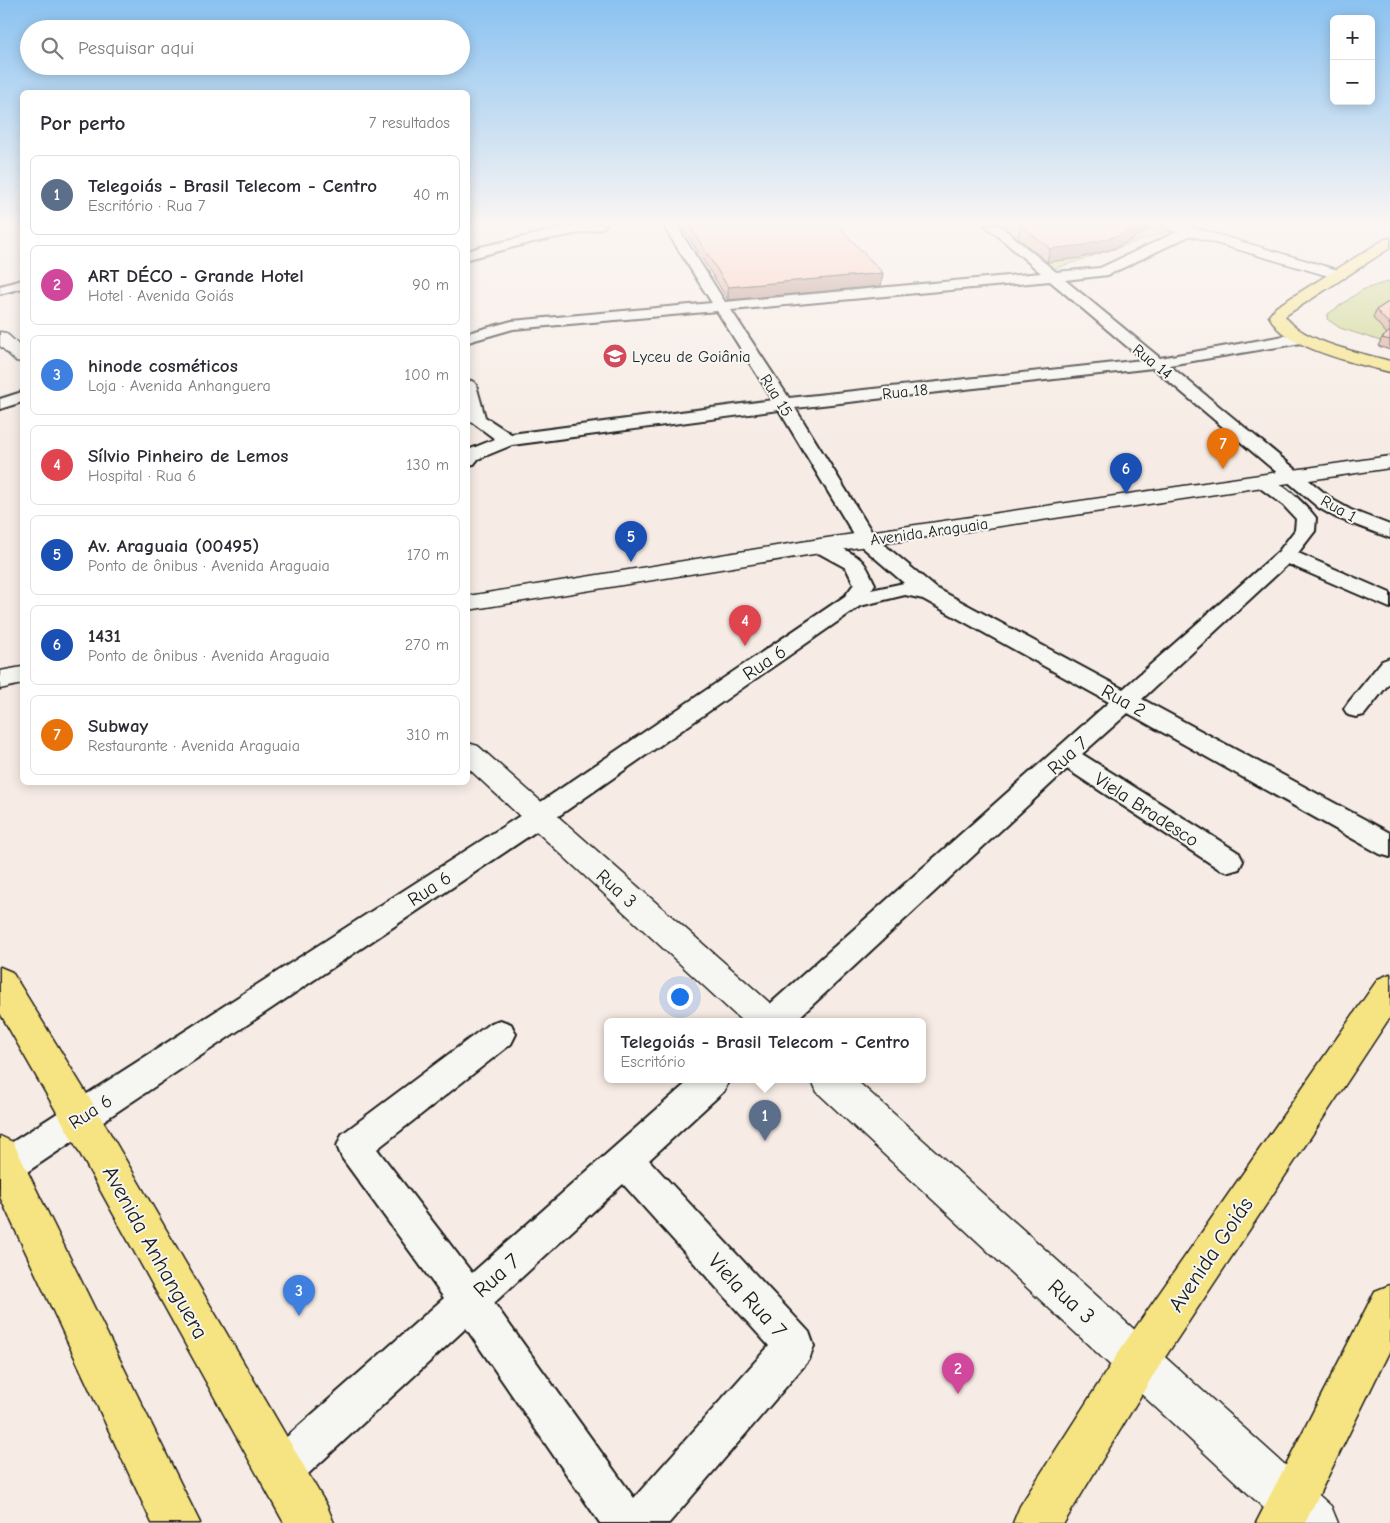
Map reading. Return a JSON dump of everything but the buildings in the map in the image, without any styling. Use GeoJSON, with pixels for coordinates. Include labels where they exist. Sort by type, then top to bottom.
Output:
{"type":"FeatureCollection","features":[{"type":"Feature","properties":{"kind":"main road"},"geometry":{"type":"LineString","coordinates":[[1305,296],[1279,312],[1277,316],[1281,324],[1302,338],[1390,367]]}},
{"type":"Feature","properties":{"kind":"main road"},"geometry":{"type":"LineString","coordinates":[[0,337],[20,355]]}},
{"type":"Feature","properties":{"kind":"main road","name":"Avenida Araguaia"},"geometry":{"type":"LineString","coordinates":[[470,603],[820,546],[866,541],[1390,462]]}},
{"type":"Feature","properties":{"kind":"main road"},"geometry":{"type":"LineString","coordinates":[[0,680],[20,676]]}},
{"type":"Feature","properties":{"kind":"main road","name":"Rua 3"},"geometry":{"type":"LineString","coordinates":[[470,754],[763,1018]]}},
{"type":"Feature","properties":{"kind":"main road","name":"Avenida Anhanguera"},"geometry":{"type":"LineString","coordinates":[[0,982],[80,1117],[310,1523]]}},
{"type":"Feature","properties":{"kind":"main road","name":"Avenida Goiás"},"geometry":{"type":"LineString","coordinates":[[1037,1523],[1138,1362],[1390,989]]}},
{"type":"Feature","properties":{"kind":"main road","name":"Rua 3"},"geometry":{"type":"LineString","coordinates":[[833,1083],[1138,1362],[1295,1516]]}},
{"type":"Feature","properties":{"kind":"main road"},"geometry":{"type":"LineString","coordinates":[[2,1164],[176,1523]]}},
{"type":"Feature","properties":{"kind":"main road"},"geometry":{"type":"LineString","coordinates":[[1295,1516],[1390,1306]]}},
{"type":"Feature","properties":{"kind":"street","name":"Rua 15"},"geometry":{"type":"LineString","coordinates":[[715,296],[784,404],[866,541]]}},
{"type":"Feature","properties":{"kind":"street"},"geometry":{"type":"LineString","coordinates":[[470,337],[512,325],[834,296]]}},
{"type":"Feature","properties":{"kind":"street","name":"Rua 14"},"geometry":{"type":"LineString","coordinates":[[1075,296],[1294,476]]}},
{"type":"Feature","properties":{"kind":"street","name":"Rua 18"},"geometry":{"type":"LineString","coordinates":[[470,458],[508,440],[784,404],[1155,363],[1302,338]]}},
{"type":"Feature","properties":{"kind":"street"},"geometry":{"type":"LineString","coordinates":[[470,393],[477,419],[508,440]]}},
{"type":"Feature","properties":{"kind":"street"},"geometry":{"type":"LineString","coordinates":[[0,404],[20,398]]}},
{"type":"Feature","properties":{"kind":"street","name":"Rua 1"},"geometry":{"type":"LineString","coordinates":[[1294,476],[1326,504],[1344,514],[1390,532]]}},
{"type":"Feature","properties":{"kind":"street"},"geometry":{"type":"LineString","coordinates":[[1263,481],[1290,501],[1306,518],[1344,514]]}},
{"type":"Feature","properties":{"kind":"street","name":"Rua 7"},"geometry":{"type":"LineString","coordinates":[[776,1018],[1286,555],[1305,531],[1306,518]]}},
{"type":"Feature","properties":{"kind":"street","name":"Rua 2"},"geometry":{"type":"LineString","coordinates":[[866,541],[929,593],[1390,846]]}},
{"type":"Feature","properties":{"kind":"street","name":"Rua 6"},"geometry":{"type":"LineString","coordinates":[[2,1164],[80,1117],[538,817],[853,601],[865,584],[854,564],[820,546]]}},
{"type":"Feature","properties":{"kind":"street"},"geometry":{"type":"LineString","coordinates":[[1286,555],[1390,601]]}},
{"type":"Feature","properties":{"kind":"street","name":"Rua 6"},"geometry":{"type":"LineString","coordinates":[[853,601],[905,589],[929,593]]}},
{"type":"Feature","properties":{"kind":"street"},"geometry":{"type":"LineString","coordinates":[[1356,709],[1390,666]]}},
{"type":"Feature","properties":{"kind":"street","name":"Viela Bradesco"},"geometry":{"type":"LineString","coordinates":[[1066,756],[1229,861]]}},
{"type":"Feature","properties":{"kind":"street"},"geometry":{"type":"LineString","coordinates":[[500,1034],[354,1146],[469,1300],[626,1523]]}},
{"type":"Feature","properties":{"kind":"street","name":"Rua 7"},"geometry":{"type":"LineString","coordinates":[[280,1471],[710,1083]]}},
{"type":"Feature","properties":{"kind":"street","name":"Viela Rua 7"},"geometry":{"type":"LineString","coordinates":[[624,1160],[795,1346],[641,1523]]}},
{"type":"Feature","properties":{"kind":"green space"},"geometry":{"type":"Polygon","coordinates":[[[1353,296],[1390,296],[1390,344],[1340,328],[1327,319],[1328,314],[1353,296]]]}},
{"type":"Feature","properties":{"kind":"place","name":"Lyceu de Goiânia"},"geometry":{"type":"Point","coordinates":[615,356]}},
{"type":"Feature","properties":{"kind":"place","name":"Subway"},"geometry":{"type":"Point","coordinates":[1223,469]}},
{"type":"Feature","properties":{"kind":"place","name":"1431"},"geometry":{"type":"Point","coordinates":[1126,494]}},
{"type":"Feature","properties":{"kind":"place","name":"Av. Araguaia (00495)"},"geometry":{"type":"Point","coordinates":[631,562]}},
{"type":"Feature","properties":{"kind":"place","name":"Sílvio Pinheiro de Lemos"},"geometry":{"type":"Point","coordinates":[745,646]}},
{"type":"Feature","properties":{"kind":"place","name":"Telegoiás - Brasil Telecom - Centro"},"geometry":{"type":"Point","coordinates":[765,1141]}},
{"type":"Feature","properties":{"kind":"place","name":"hinode cosméticos"},"geometry":{"type":"Point","coordinates":[299,1316]}},
{"type":"Feature","properties":{"kind":"place","name":"ART DÉCO - Grande Hotel"},"geometry":{"type":"Point","coordinates":[958,1394]}}]}
